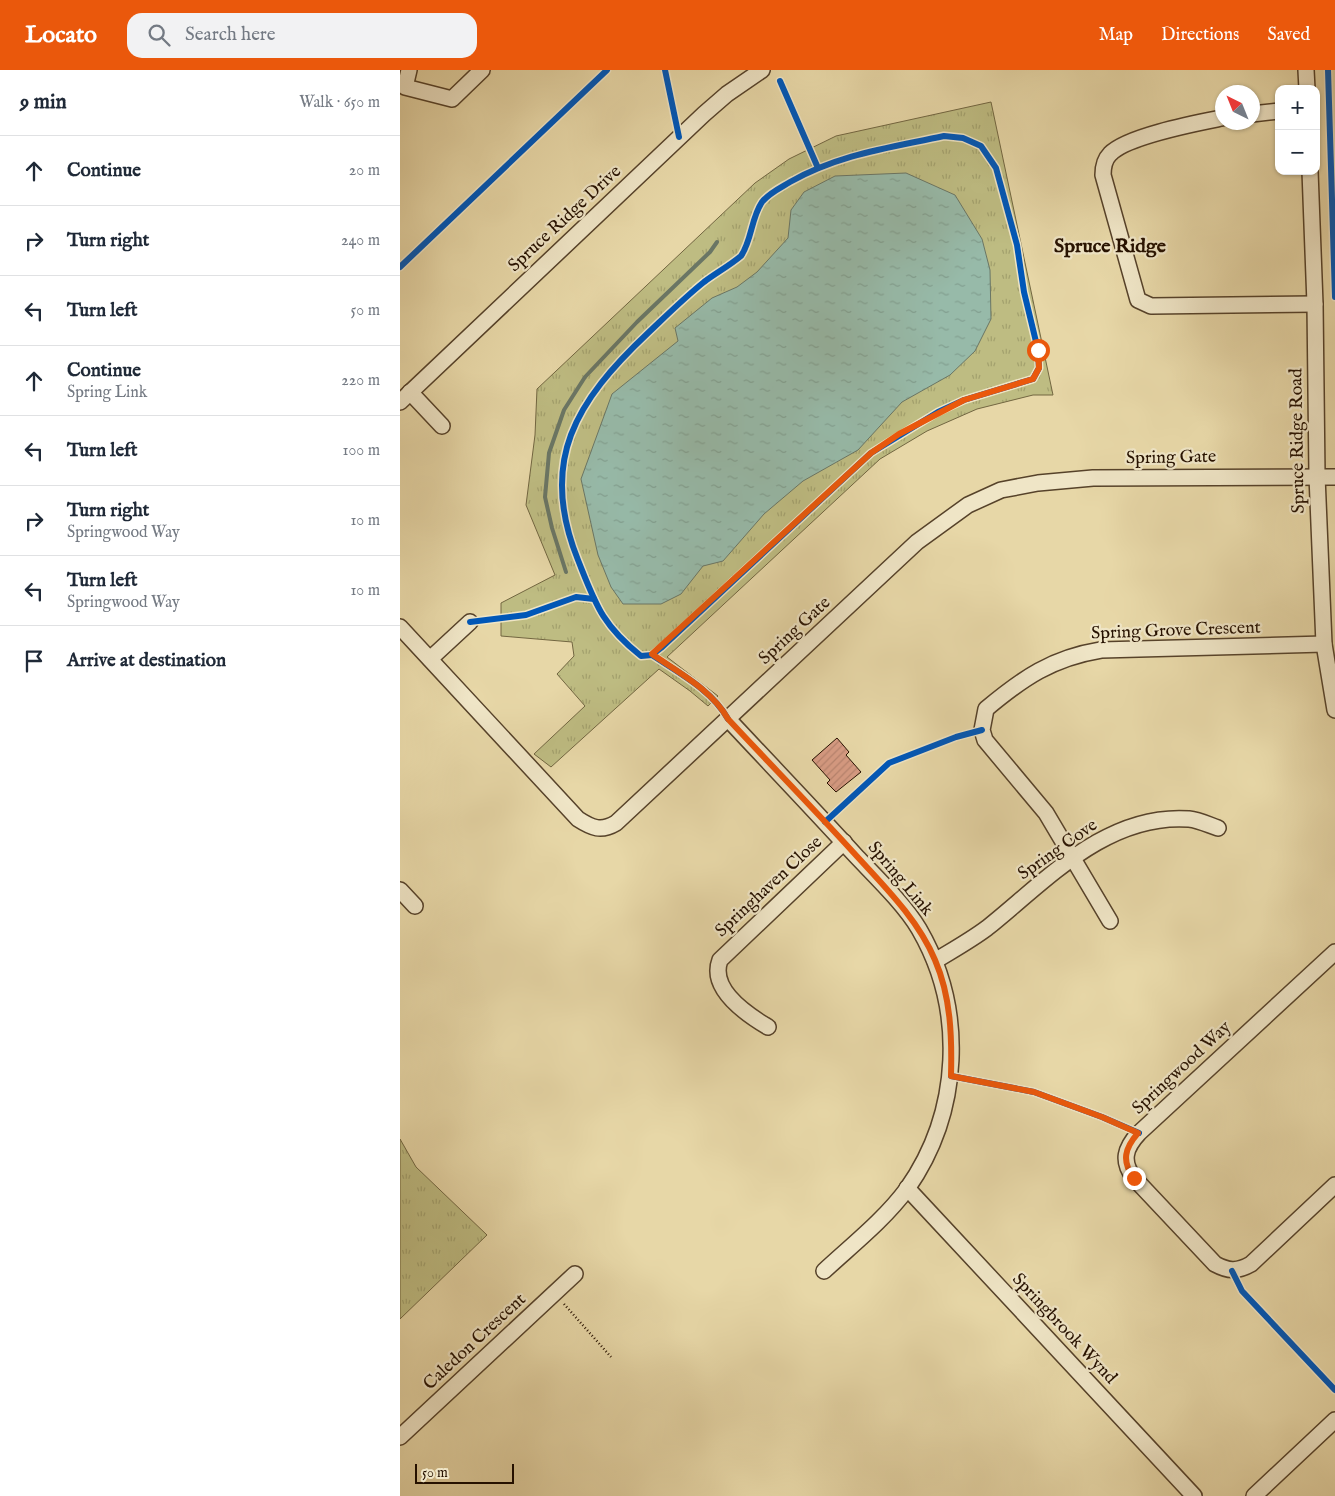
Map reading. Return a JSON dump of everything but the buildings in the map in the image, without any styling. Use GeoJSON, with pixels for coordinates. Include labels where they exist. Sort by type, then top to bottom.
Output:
{"type":"FeatureCollection","features":[{"type":"Feature","properties":{"kind":"street"},"geometry":{"type":"LineString","coordinates":[[409,70],[405,87],[452,99],[482,70]]}},
{"type":"Feature","properties":{"kind":"street","name":"Spruce Ridge Drive"},"geometry":{"type":"LineString","coordinates":[[405,397],[704,114],[762,70]]}},
{"type":"Feature","properties":{"kind":"street"},"geometry":{"type":"LineString","coordinates":[[1306,70],[1307,85]]}},
{"type":"Feature","properties":{"kind":"street"},"geometry":{"type":"LineString","coordinates":[[1260,113],[1275,111]]}},
{"type":"Feature","properties":{"kind":"street"},"geometry":{"type":"LineString","coordinates":[[1215,119],[1176,127],[1132,142],[1116,149],[1104,162],[1103,175],[1138,300],[1151,306],[1315,304]]}},
{"type":"Feature","properties":{"kind":"street","name":"Spruce Ridge Road"},"geometry":{"type":"LineString","coordinates":[[1310,175],[1315,304],[1317,476],[1324,644],[1335,710]]}},
{"type":"Feature","properties":{"kind":"street"},"geometry":{"type":"LineString","coordinates":[[405,397],[442,426]]}},
{"type":"Feature","properties":{"kind":"street","name":"Spring Gate"},"geometry":{"type":"LineString","coordinates":[[400,627],[578,819],[598,830],[607,829],[616,823],[917,542],[968,506],[1001,490],[1038,483],[1093,478],[1335,477]]}},
{"type":"Feature","properties":{"kind":"street"},"geometry":{"type":"LineString","coordinates":[[430,658],[470,622]]}},
{"type":"Feature","properties":{"kind":"street","name":"Spring Grove Crescent"},"geometry":{"type":"LineString","coordinates":[[1110,921],[1046,814],[985,740],[982,730],[986,710],[1034,672],[1077,654],[1102,650],[1324,644]]}},
{"type":"Feature","properties":{"kind":"street","name":"Spring Link"},"geometry":{"type":"LineString","coordinates":[[728,719],[844,842],[918,926],[936,960],[950,1018],[951,1076],[945,1104],[924,1159],[907,1188],[892,1208],[824,1271]]}},
{"type":"Feature","properties":{"kind":"street","name":"Spring Cove"},"geometry":{"type":"LineString","coordinates":[[936,960],[986,929],[1100,839],[1131,826],[1165,819],[1191,820],[1218,828]]}},
{"type":"Feature","properties":{"kind":"street","name":"Springhaven Close"},"geometry":{"type":"LineString","coordinates":[[768,1027],[745,1012],[723,989],[716,969],[720,960],[844,842]]}},
{"type":"Feature","properties":{"kind":"street"},"geometry":{"type":"LineString","coordinates":[[400,890],[414,906]]}},
{"type":"Feature","properties":{"kind":"street","name":"Springwood Way"},"geometry":{"type":"LineString","coordinates":[[1335,952],[1138,1133],[1128,1144],[1125,1154],[1125,1164],[1134,1178],[1214,1264],[1232,1271],[1242,1269],[1250,1264],[1335,1184]]}},
{"type":"Feature","properties":{"kind":"street","name":"Springbrook Wynd"},"geometry":{"type":"LineString","coordinates":[[907,1188],[1194,1496]]}},
{"type":"Feature","properties":{"kind":"street","name":"Caledon Crescent"},"geometry":{"type":"LineString","coordinates":[[400,1436],[575,1274]]}},
{"type":"Feature","properties":{"kind":"street"},"geometry":{"type":"LineString","coordinates":[[1254,1496],[1335,1420]]}},
{"type":"Feature","properties":{"kind":"path"},"geometry":{"type":"LineString","coordinates":[[554,1293],[611,1357]]}},
{"type":"Feature","properties":{"kind":"green space"},"geometry":{"type":"Polygon","coordinates":[[[991,102],[1053,395],[1033,395],[977,409],[927,431],[880,459],[667,657],[718,696],[708,706],[659,669],[551,767],[534,754],[585,706],[557,674],[574,656],[572,642],[501,636],[501,603],[555,575],[526,505],[535,435],[537,389],[755,183],[789,159],[836,136],[991,102]]]}},
{"type":"Feature","properties":{"kind":"green space"},"geometry":{"type":"Polygon","coordinates":[[[400,1139],[416,1167],[487,1235],[400,1319],[400,1139]]]}},
{"type":"Feature","properties":{"kind":"water"},"geometry":{"type":"Polygon","coordinates":[[[906,173],[955,195],[982,239],[990,270],[991,319],[975,351],[950,375],[902,402],[858,450],[803,481],[764,514],[723,561],[703,566],[681,594],[661,604],[623,604],[611,587],[598,555],[581,479],[612,394],[678,341],[675,328],[712,298],[737,287],[757,272],[788,238],[791,210],[804,192],[835,176],[906,173]]]}},
{"type":"Feature","properties":{"kind":"waterway"},"geometry":{"type":"LineString","coordinates":[[566,572],[552,528],[545,497],[549,453],[564,410],[585,377],[637,322],[710,252],[717,242]]}},
{"type":"Feature","properties":{"kind":"cycle path"},"geometry":{"type":"LineString","coordinates":[[400,267],[607,70]]}},
{"type":"Feature","properties":{"kind":"cycle path"},"geometry":{"type":"LineString","coordinates":[[665,70],[679,137]]}},
{"type":"Feature","properties":{"kind":"cycle path"},"geometry":{"type":"LineString","coordinates":[[1328,70],[1335,297]]}},
{"type":"Feature","properties":{"kind":"cycle path"},"geometry":{"type":"LineString","coordinates":[[780,81],[818,168]]}},
{"type":"Feature","properties":{"kind":"cycle path"},"geometry":{"type":"LineString","coordinates":[[944,136],[963,138],[981,146],[996,168],[1017,245],[1024,292],[1038,350],[1039,368],[1033,379],[964,400],[938,412],[871,453],[661,648],[652,655],[641,656],[617,634],[602,613],[578,560],[567,525],[562,492],[564,463],[571,435],[584,409],[601,383],[648,333],[697,288],[741,256],[745,250],[758,208],[771,193],[809,172],[846,158],[944,136]]}},
{"type":"Feature","properties":{"kind":"cycle path"},"geometry":{"type":"LineString","coordinates":[[470,622],[526,615],[576,597],[594,599]]}},
{"type":"Feature","properties":{"kind":"cycle path"},"geometry":{"type":"LineString","coordinates":[[652,655],[704,691],[713,699],[728,719]]}},
{"type":"Feature","properties":{"kind":"cycle path"},"geometry":{"type":"LineString","coordinates":[[825,822],[889,763],[956,737],[982,730]]}},
{"type":"Feature","properties":{"kind":"cycle path"},"geometry":{"type":"LineString","coordinates":[[951,1076],[1034,1092],[1139,1133]]}},
{"type":"Feature","properties":{"kind":"cycle path"},"geometry":{"type":"LineString","coordinates":[[1232,1271],[1242,1291],[1335,1390]]}},
{"type":"Feature","properties":{"kind":"district","name":"Spruce Ridge"},"geometry":{"type":"Point","coordinates":[1110,246]}},
{"type":"Feature","properties":{"kind":"route"},"geometry":{"type":"LineString","coordinates":[[1038,350],[1039,368],[1033,379],[964,400],[899,434],[871,453],[661,648],[652,654],[693,683],[722,708],[728,719],[879,880],[918,926],[936,960],[944,987],[950,1018],[951,1076],[1034,1092],[1102,1117],[1138,1133],[1128,1144],[1125,1154],[1125,1164],[1134,1178]]}}]}
